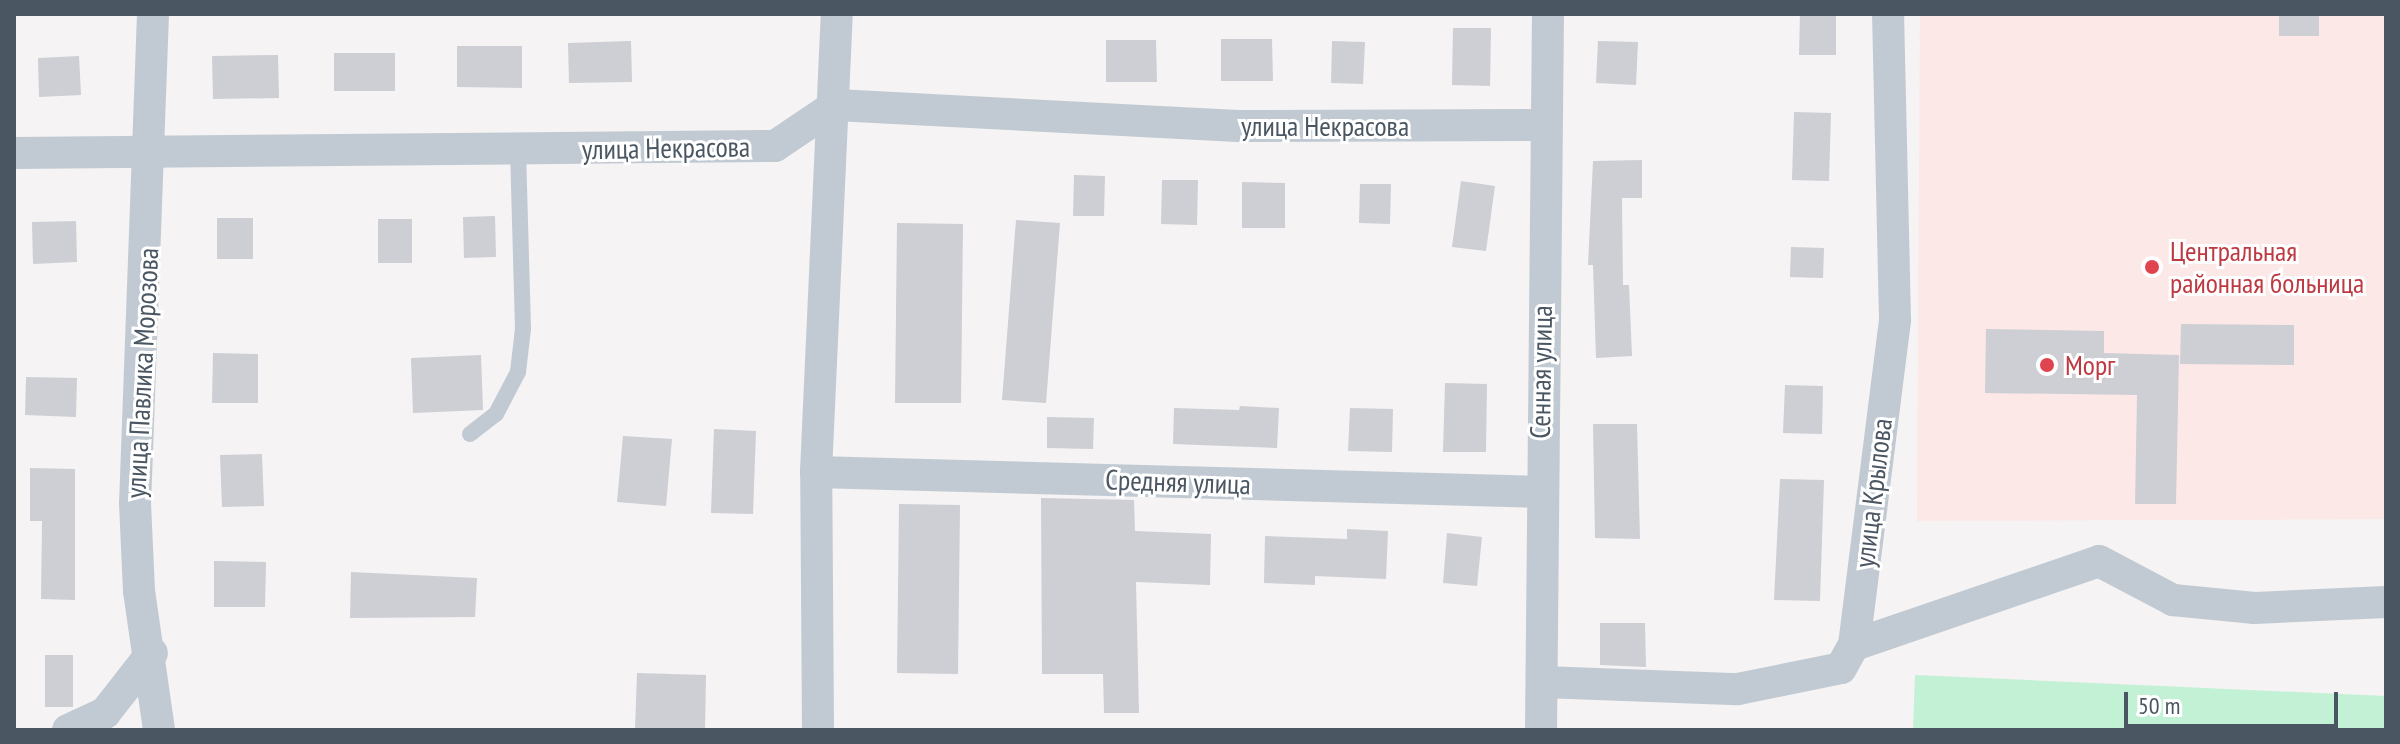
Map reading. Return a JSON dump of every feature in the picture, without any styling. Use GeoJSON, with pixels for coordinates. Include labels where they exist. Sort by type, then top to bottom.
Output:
{"type":"FeatureCollection","features":[{"type":"Feature","properties":{"kind":"street","name":"улица Павлика Морозова"},"geometry":{"type":"LineString","coordinates":[[153,14],[152,156],[135,503],[139,591],[152,653],[159,730]]}},
{"type":"Feature","properties":{"kind":"street"},"geometry":{"type":"LineString","coordinates":[[818,730],[816,472],[836,105],[837,14]]}},
{"type":"Feature","properties":{"kind":"street","name":"Сенная улица"},"geometry":{"type":"LineString","coordinates":[[1541,730],[1540,492],[1548,14]]}},
{"type":"Feature","properties":{"kind":"street","name":"улица Крылова"},"geometry":{"type":"LineString","coordinates":[[1854,645],[1895,320],[1888,14]]}},
{"type":"Feature","properties":{"kind":"street","name":"улица Некрасова"},"geometry":{"type":"LineString","coordinates":[[14,153],[152,156],[775,146],[836,105],[1242,126],[1546,125]]}},
{"type":"Feature","properties":{"kind":"street","name":"Средняя улица"},"geometry":{"type":"LineString","coordinates":[[816,472],[1540,492]]}},
{"type":"Feature","properties":{"kind":"street"},"geometry":{"type":"LineString","coordinates":[[1543,682],[1738,689],[1841,668],[1854,645],[2099,561],[2173,600],[2255,608],[2386,602]]}},
{"type":"Feature","properties":{"kind":"street"},"geometry":{"type":"LineString","coordinates":[[68,730],[105,713],[152,653]]}},
{"type":"Feature","properties":{"kind":"street"},"geometry":{"type":"LineString","coordinates":[[116,730],[137,708],[152,653]]}},
{"type":"Feature","properties":{"kind":"lane"},"geometry":{"type":"LineString","coordinates":[[470,434],[496,414],[518,372],[523,329],[518,150]]}},
{"type":"Feature","properties":{"kind":"shaded area","name":"Центральная районная больница"},"geometry":{"type":"Polygon","coordinates":[[[1920,14],[2386,14],[2386,519],[1917,521],[1920,14]]]}},
{"type":"Feature","properties":{"kind":"green space"},"geometry":{"type":"Polygon","coordinates":[[[1915,675],[2386,696],[2386,730],[1913,730],[1915,675]]]}},
{"type":"Feature","properties":{"kind":"building"},"geometry":{"type":"Polygon","coordinates":[[[1800,14],[1836,14],[1836,55],[1799,55],[1800,14]]]}},
{"type":"Feature","properties":{"kind":"building"},"geometry":{"type":"Polygon","coordinates":[[[2279,14],[2319,14],[2319,36],[2279,36],[2279,14]]]}},
{"type":"Feature","properties":{"kind":"building"},"geometry":{"type":"Polygon","coordinates":[[[1453,28],[1491,28],[1490,86],[1452,85],[1453,28]]]}},
{"type":"Feature","properties":{"kind":"building"},"geometry":{"type":"Polygon","coordinates":[[[1221,39],[1272,39],[1273,81],[1221,81],[1221,39]]]}},
{"type":"Feature","properties":{"kind":"building"},"geometry":{"type":"Polygon","coordinates":[[[1106,40],[1156,40],[1157,82],[1106,82],[1106,40]]]}},
{"type":"Feature","properties":{"kind":"building"},"geometry":{"type":"Polygon","coordinates":[[[631,41],[632,82],[569,83],[568,43],[631,41]]]}},
{"type":"Feature","properties":{"kind":"building"},"geometry":{"type":"Polygon","coordinates":[[[1332,41],[1365,42],[1363,84],[1331,83],[1332,41]]]}},
{"type":"Feature","properties":{"kind":"building"},"geometry":{"type":"Polygon","coordinates":[[[1598,41],[1638,42],[1636,85],[1596,83],[1598,41]]]}},
{"type":"Feature","properties":{"kind":"building"},"geometry":{"type":"Polygon","coordinates":[[[457,46],[522,46],[522,88],[457,87],[457,46]]]}},
{"type":"Feature","properties":{"kind":"building"},"geometry":{"type":"Polygon","coordinates":[[[334,53],[395,53],[395,91],[334,91],[334,53]]]}},
{"type":"Feature","properties":{"kind":"building"},"geometry":{"type":"Polygon","coordinates":[[[278,55],[279,98],[213,99],[212,56],[278,55]]]}},
{"type":"Feature","properties":{"kind":"building"},"geometry":{"type":"Polygon","coordinates":[[[79,56],[81,95],[39,97],[38,58],[79,56]]]}},
{"type":"Feature","properties":{"kind":"building"},"geometry":{"type":"Polygon","coordinates":[[[1794,112],[1831,113],[1829,181],[1792,180],[1794,112]]]}},
{"type":"Feature","properties":{"kind":"building"},"geometry":{"type":"Polygon","coordinates":[[[1642,160],[1642,198],[1622,198],[1623,285],[1629,285],[1632,356],[1596,358],[1593,265],[1588,265],[1593,161],[1642,160]]]}},
{"type":"Feature","properties":{"kind":"building"},"geometry":{"type":"Polygon","coordinates":[[[1074,175],[1105,176],[1104,216],[1073,216],[1074,175]]]}},
{"type":"Feature","properties":{"kind":"building"},"geometry":{"type":"Polygon","coordinates":[[[1162,180],[1198,180],[1197,225],[1161,224],[1162,180]]]}},
{"type":"Feature","properties":{"kind":"building"},"geometry":{"type":"Polygon","coordinates":[[[1461,181],[1495,186],[1486,251],[1452,247],[1461,181]]]}},
{"type":"Feature","properties":{"kind":"building"},"geometry":{"type":"Polygon","coordinates":[[[1242,182],[1285,183],[1285,228],[1242,228],[1242,182]]]}},
{"type":"Feature","properties":{"kind":"building"},"geometry":{"type":"Polygon","coordinates":[[[1360,184],[1391,184],[1390,224],[1359,223],[1360,184]]]}},
{"type":"Feature","properties":{"kind":"building"},"geometry":{"type":"Polygon","coordinates":[[[495,216],[496,257],[464,258],[463,217],[495,216]]]}},
{"type":"Feature","properties":{"kind":"building"},"geometry":{"type":"Polygon","coordinates":[[[217,218],[253,218],[253,259],[217,259],[217,218]]]}},
{"type":"Feature","properties":{"kind":"building"},"geometry":{"type":"Polygon","coordinates":[[[378,219],[412,219],[412,263],[378,263],[378,219]]]}},
{"type":"Feature","properties":{"kind":"building"},"geometry":{"type":"Polygon","coordinates":[[[1016,220],[1060,223],[1046,403],[1002,400],[1016,220]]]}},
{"type":"Feature","properties":{"kind":"building"},"geometry":{"type":"Polygon","coordinates":[[[76,221],[77,262],[33,264],[32,222],[76,221]]]}},
{"type":"Feature","properties":{"kind":"building"},"geometry":{"type":"Polygon","coordinates":[[[897,223],[963,224],[961,403],[895,403],[897,223]]]}},
{"type":"Feature","properties":{"kind":"building"},"geometry":{"type":"Polygon","coordinates":[[[1791,247],[1824,248],[1823,278],[1790,277],[1791,247]]]}},
{"type":"Feature","properties":{"kind":"building"},"geometry":{"type":"Polygon","coordinates":[[[2181,324],[2294,325],[2294,365],[2180,364],[2181,324]]]}},
{"type":"Feature","properties":{"kind":"building"},"geometry":{"type":"Polygon","coordinates":[[[1986,329],[2104,331],[2104,353],[2179,355],[2176,504],[2135,504],[2137,395],[1985,393],[1986,329]]]}},
{"type":"Feature","properties":{"kind":"building"},"geometry":{"type":"Polygon","coordinates":[[[213,353],[258,354],[258,403],[212,403],[213,353]]]}},
{"type":"Feature","properties":{"kind":"building"},"geometry":{"type":"Polygon","coordinates":[[[481,355],[483,410],[413,413],[411,358],[481,355]]]}},
{"type":"Feature","properties":{"kind":"building"},"geometry":{"type":"Polygon","coordinates":[[[26,377],[77,378],[76,417],[25,415],[26,377]]]}},
{"type":"Feature","properties":{"kind":"building"},"geometry":{"type":"Polygon","coordinates":[[[1445,383],[1487,384],[1486,452],[1443,452],[1445,383]]]}},
{"type":"Feature","properties":{"kind":"building"},"geometry":{"type":"Polygon","coordinates":[[[1785,385],[1823,386],[1822,434],[1783,433],[1785,385]]]}},
{"type":"Feature","properties":{"kind":"building"},"geometry":{"type":"Polygon","coordinates":[[[1240,406],[1279,408],[1277,448],[1173,444],[1174,408],[1239,410],[1240,406]]]}},
{"type":"Feature","properties":{"kind":"building"},"geometry":{"type":"Polygon","coordinates":[[[1350,408],[1393,409],[1392,452],[1348,451],[1350,408]]]}},
{"type":"Feature","properties":{"kind":"building"},"geometry":{"type":"Polygon","coordinates":[[[1047,417],[1094,418],[1093,449],[1047,448],[1047,417]]]}},
{"type":"Feature","properties":{"kind":"building"},"geometry":{"type":"Polygon","coordinates":[[[1593,424],[1637,424],[1640,539],[1595,538],[1593,424]]]}},
{"type":"Feature","properties":{"kind":"building"},"geometry":{"type":"Polygon","coordinates":[[[714,429],[756,431],[753,514],[711,513],[714,429]]]}},
{"type":"Feature","properties":{"kind":"building"},"geometry":{"type":"Polygon","coordinates":[[[623,436],[672,439],[666,506],[617,502],[623,436]]]}},
{"type":"Feature","properties":{"kind":"building"},"geometry":{"type":"Polygon","coordinates":[[[262,454],[264,506],[222,507],[220,455],[262,454]]]}},
{"type":"Feature","properties":{"kind":"building"},"geometry":{"type":"Polygon","coordinates":[[[30,468],[75,469],[75,600],[41,599],[42,521],[30,521],[30,468]]]}},
{"type":"Feature","properties":{"kind":"building"},"geometry":{"type":"Polygon","coordinates":[[[1780,479],[1824,480],[1820,601],[1774,600],[1780,479]]]}},
{"type":"Feature","properties":{"kind":"building"},"geometry":{"type":"Polygon","coordinates":[[[1041,498],[1134,500],[1135,531],[1211,534],[1210,585],[1136,582],[1139,713],[1104,713],[1103,674],[1042,674],[1041,498]]]}},
{"type":"Feature","properties":{"kind":"building"},"geometry":{"type":"Polygon","coordinates":[[[899,504],[960,505],[958,674],[897,673],[899,504]]]}},
{"type":"Feature","properties":{"kind":"building"},"geometry":{"type":"Polygon","coordinates":[[[1347,529],[1388,531],[1386,579],[1315,576],[1315,585],[1264,583],[1265,536],[1347,539],[1347,529]]]}},
{"type":"Feature","properties":{"kind":"building"},"geometry":{"type":"Polygon","coordinates":[[[1447,533],[1482,537],[1477,586],[1443,583],[1447,533]]]}},
{"type":"Feature","properties":{"kind":"building"},"geometry":{"type":"Polygon","coordinates":[[[214,561],[266,562],[265,607],[214,607],[214,561]]]}},
{"type":"Feature","properties":{"kind":"building"},"geometry":{"type":"Polygon","coordinates":[[[351,572],[477,578],[475,617],[350,618],[351,572]]]}},
{"type":"Feature","properties":{"kind":"building"},"geometry":{"type":"Polygon","coordinates":[[[1600,623],[1645,623],[1646,667],[1600,665],[1600,623]]]}},
{"type":"Feature","properties":{"kind":"building"},"geometry":{"type":"Polygon","coordinates":[[[45,655],[73,655],[73,707],[45,707],[45,655]]]}},
{"type":"Feature","properties":{"kind":"building"},"geometry":{"type":"Polygon","coordinates":[[[637,673],[706,675],[705,730],[635,730],[637,673]]]}},
{"type":"Feature","properties":{"kind":"place","name":"Центральная районная больница"},"geometry":{"type":"Point","coordinates":[2152,267]}},
{"type":"Feature","properties":{"kind":"place","name":"Морг"},"geometry":{"type":"Point","coordinates":[2047,365]}}]}
